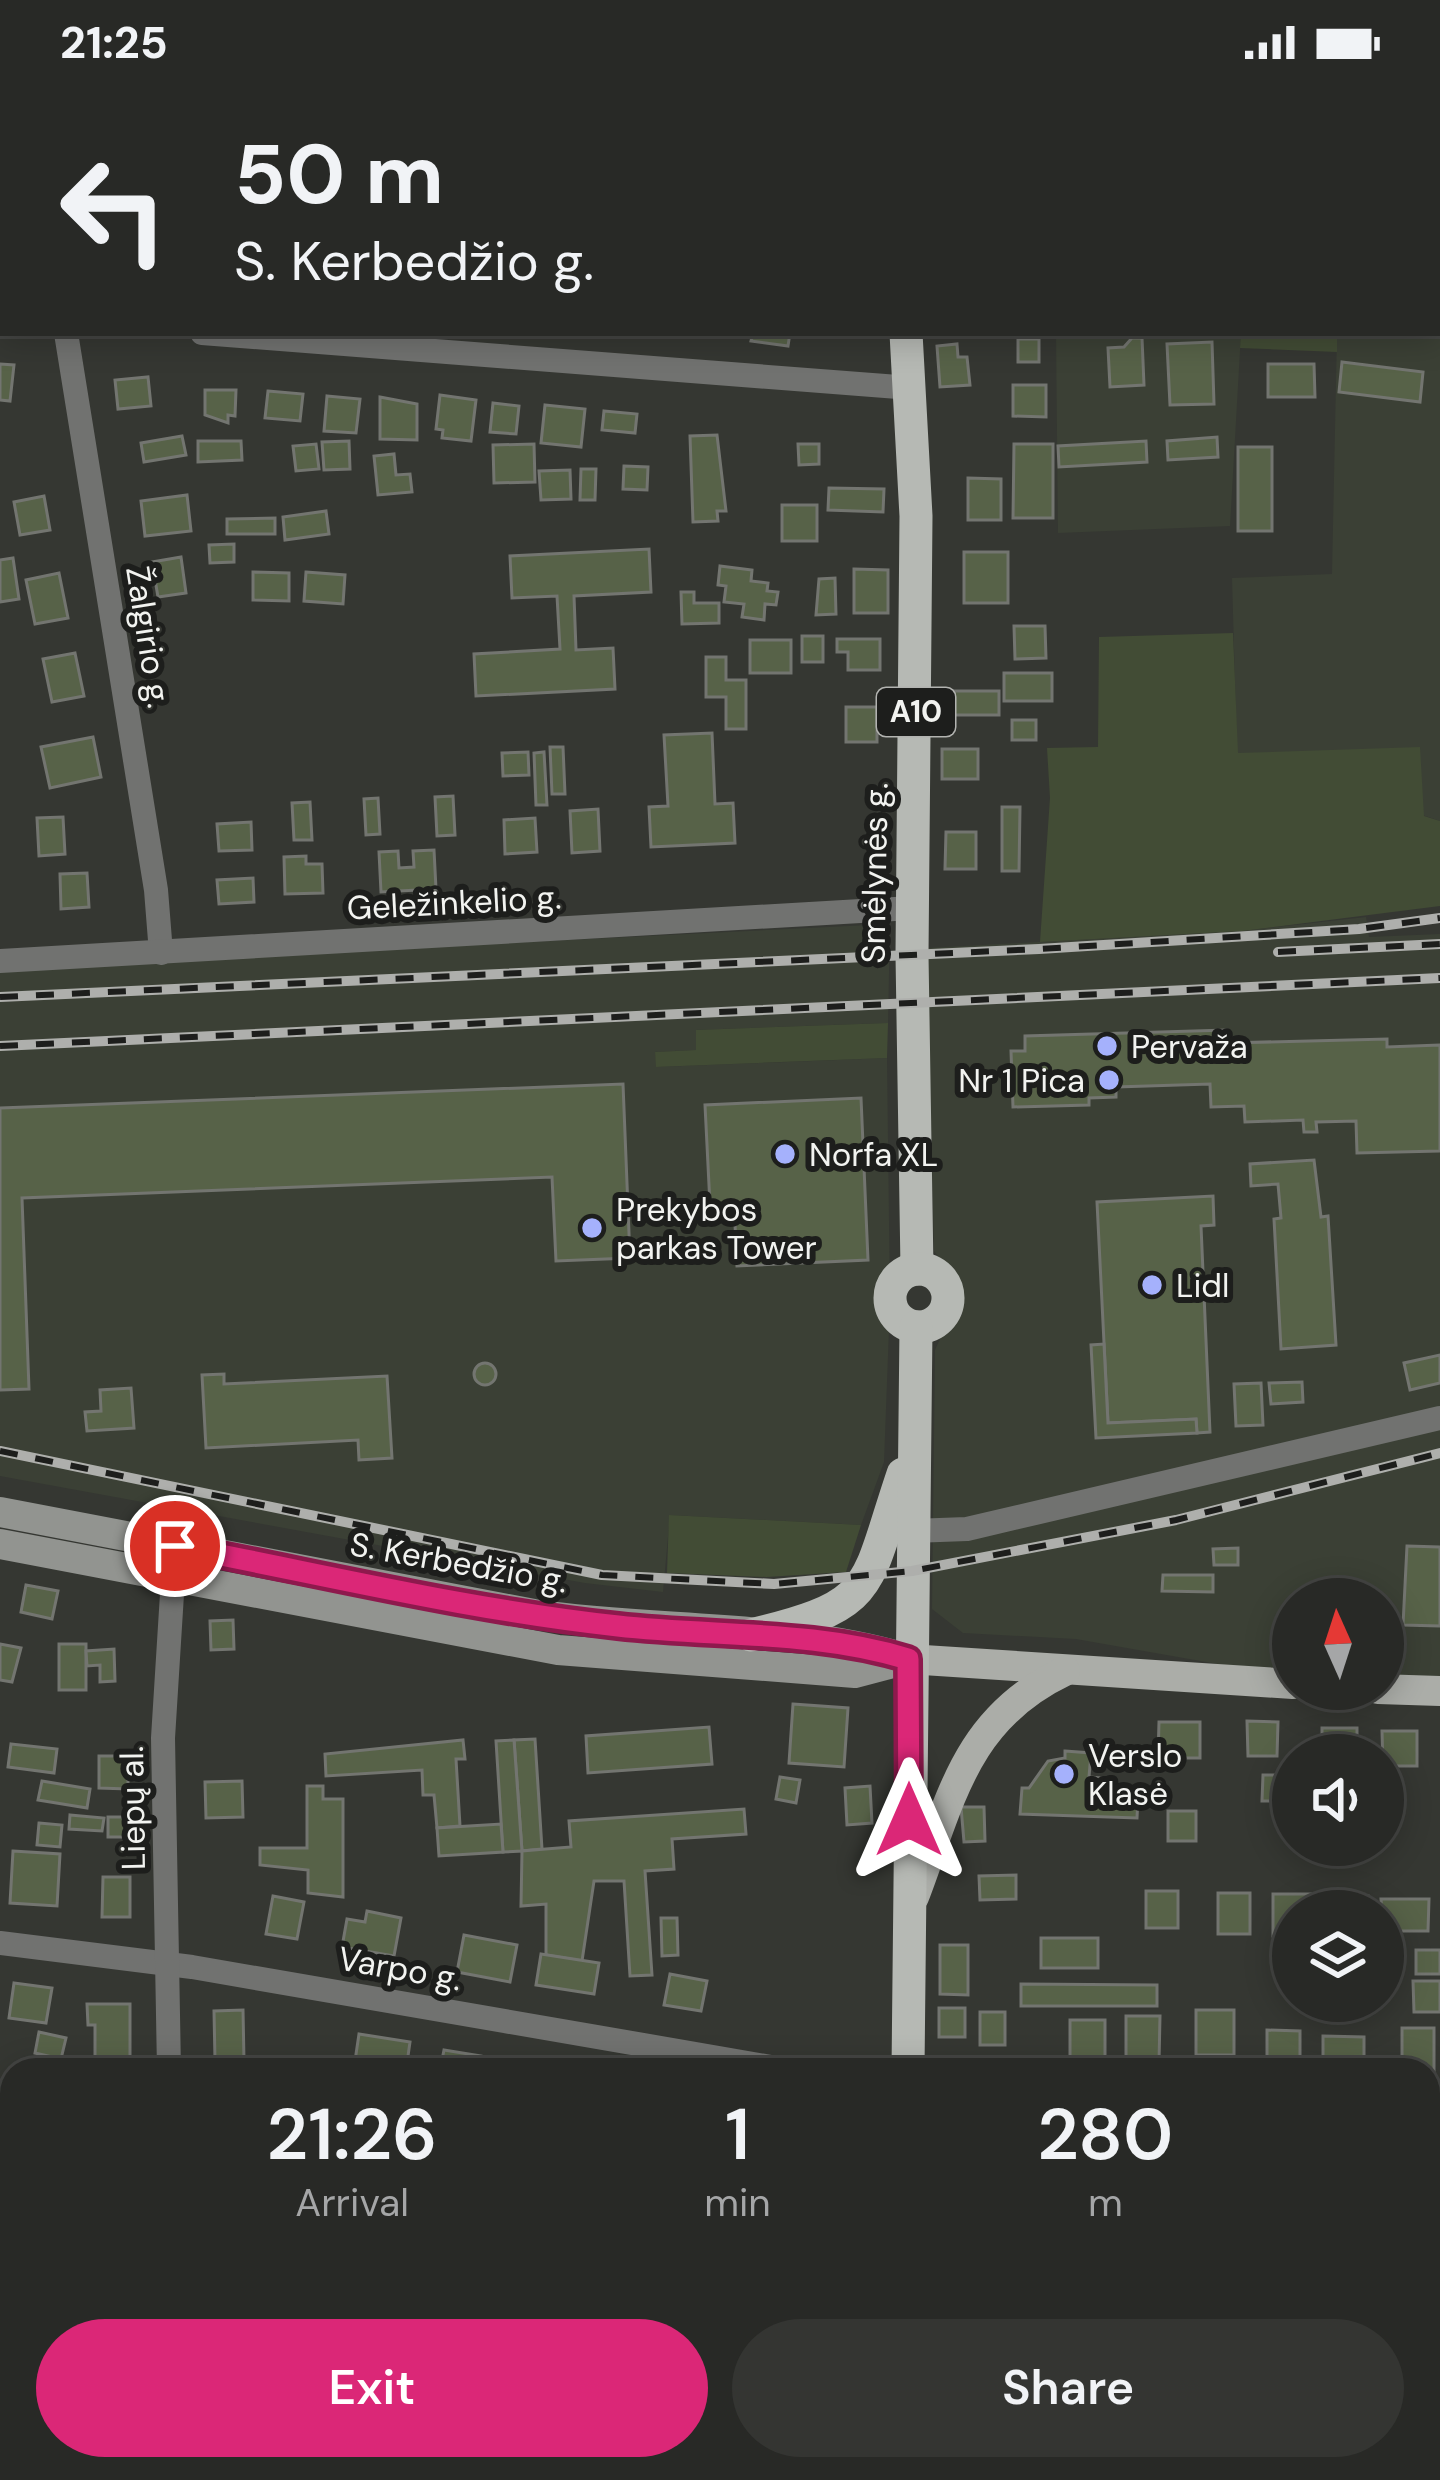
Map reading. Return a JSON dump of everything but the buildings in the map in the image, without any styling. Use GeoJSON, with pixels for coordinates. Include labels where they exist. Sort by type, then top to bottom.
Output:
{"type":"FeatureCollection","features":[{"type":"Feature","properties":{"kind":"highway","name":"Smėlynės g."},"geometry":{"type":"LineString","coordinates":[[906,336],[917,627],[912,908],[917,1269],[940,1279],[947,1303],[933,1324],[916,1327],[908,1659],[908,2058]]}},
{"type":"Feature","properties":{"kind":"highway"},"geometry":{"type":"LineString","coordinates":[[751,1635],[812,1621],[852,1599],[879,1553],[912,1449]]}},
{"type":"Feature","properties":{"kind":"main road","name":"S. Kerbedžio g."},"geometry":{"type":"LineString","coordinates":[[0,1512],[172,1561],[558,1650],[649,1661],[855,1673],[908,1659]]}},
{"type":"Feature","properties":{"kind":"main road","name":"S. Kerbedžio g."},"geometry":{"type":"LineString","coordinates":[[0,1544],[172,1561],[534,1614],[855,1643],[908,1659],[1272,1683]]}},
{"type":"Feature","properties":{"kind":"main road"},"geometry":{"type":"LineString","coordinates":[[909,1909],[953,1791],[987,1730],[1014,1699],[1070,1669]]}},
{"type":"Feature","properties":{"kind":"main road"},"geometry":{"type":"LineString","coordinates":[[1404,1690],[1440,1691]]}},
{"type":"Feature","properties":{"kind":"street","name":"Žalgirio g."},"geometry":{"type":"LineString","coordinates":[[66,336],[156,890],[161,953]]}},
{"type":"Feature","properties":{"kind":"street"},"geometry":{"type":"LineString","coordinates":[[288,336],[489,343],[911,388]]}},
{"type":"Feature","properties":{"kind":"street","name":"Geležinkelio g."},"geometry":{"type":"LineString","coordinates":[[0,961],[912,908]]}},
{"type":"Feature","properties":{"kind":"street"},"geometry":{"type":"LineString","coordinates":[[912,1531],[967,1529],[1440,1418]]}},
{"type":"Feature","properties":{"kind":"street","name":"Liepų al."},"geometry":{"type":"LineString","coordinates":[[169,2058],[164,1738],[172,1561]]}},
{"type":"Feature","properties":{"kind":"street","name":"Varpo g."},"geometry":{"type":"LineString","coordinates":[[0,1943],[169,1963],[719,2058]]}},
{"type":"Feature","properties":{"kind":"shaded area"},"geometry":{"type":"Polygon","coordinates":[[[1056,336],[1241,336],[1230,526],[1058,533],[1056,336]]]}},
{"type":"Feature","properties":{"kind":"shaded area"},"geometry":{"type":"Polygon","coordinates":[[[1337,336],[1440,336],[1440,821],[1237,753],[1232,578],[1332,574],[1337,336]]]}},
{"type":"Feature","properties":{"kind":"shaded area"},"geometry":{"type":"Polygon","coordinates":[[[1366,917],[1369,937],[1440,934],[1440,1677],[1404,1676],[1404,1578],[1272,1578],[1272,1668],[1229,1666],[1076,1639],[963,1633],[932,1609],[935,1350],[945,1328],[962,1315],[962,1288],[934,1251],[927,948],[1241,931],[1366,917]]]}},
{"type":"Feature","properties":{"kind":"shaded area"},"geometry":{"type":"Polygon","coordinates":[[[890,924],[888,1023],[696,1030],[696,1050],[655,1052],[657,1067],[887,1058],[890,1302],[884,1462],[861,1525],[670,1515],[663,1592],[585,1583],[0,1476],[0,968],[890,924]]]}},
{"type":"Feature","properties":{"kind":"green space"},"geometry":{"type":"Polygon","coordinates":[[[1241,336],[1337,336],[1337,352],[1240,348],[1241,336]]]}},
{"type":"Feature","properties":{"kind":"green space"},"geometry":{"type":"Polygon","coordinates":[[[1233,633],[1238,753],[1420,747],[1424,816],[1440,821],[1440,906],[1242,931],[1040,942],[1050,798],[1047,748],[1098,747],[1099,637],[1233,633]]]}},
{"type":"Feature","properties":{"kind":"green space"},"geometry":{"type":"Polygon","coordinates":[[[888,1023],[887,1058],[656,1067],[655,1052],[696,1050],[696,1030],[888,1023]]]}},
{"type":"Feature","properties":{"kind":"green space"},"geometry":{"type":"Polygon","coordinates":[[[669,1515],[861,1525],[846,1572],[767,1577],[667,1573],[669,1515]]]}},
{"type":"Feature","properties":{"kind":"railway"},"geometry":{"type":"LineString","coordinates":[[0,997],[1039,949],[1359,929],[1440,918]]}},
{"type":"Feature","properties":{"kind":"railway"},"geometry":{"type":"LineString","coordinates":[[1278,952],[1440,944]]}},
{"type":"Feature","properties":{"kind":"railway"},"geometry":{"type":"LineString","coordinates":[[0,1046],[1440,978]]}},
{"type":"Feature","properties":{"kind":"railway"},"geometry":{"type":"LineString","coordinates":[[0,1451],[602,1575],[774,1584],[912,1571],[1176,1520],[1440,1453]]}},
{"type":"Feature","properties":{"kind":"place","name":"Pervaža"},"geometry":{"type":"Point","coordinates":[1107,1046]}},
{"type":"Feature","properties":{"kind":"place","name":"Nr 1 Pica"},"geometry":{"type":"Point","coordinates":[1109,1080]}},
{"type":"Feature","properties":{"kind":"place","name":"Norfa XL"},"geometry":{"type":"Point","coordinates":[785,1154]}},
{"type":"Feature","properties":{"kind":"place","name":"Prekybos parkas Tower"},"geometry":{"type":"Point","coordinates":[592,1228]}},
{"type":"Feature","properties":{"kind":"place","name":"Lidl"},"geometry":{"type":"Point","coordinates":[1152,1285]}},
{"type":"Feature","properties":{"kind":"place","name":"Verslo Klasė"},"geometry":{"type":"Point","coordinates":[1064,1774]}},
{"type":"Feature","properties":{"kind":"route"},"geometry":{"type":"LineString","coordinates":[[175,1546],[534,1614],[620,1627],[855,1643],[908,1659],[909,1820]]}}]}
